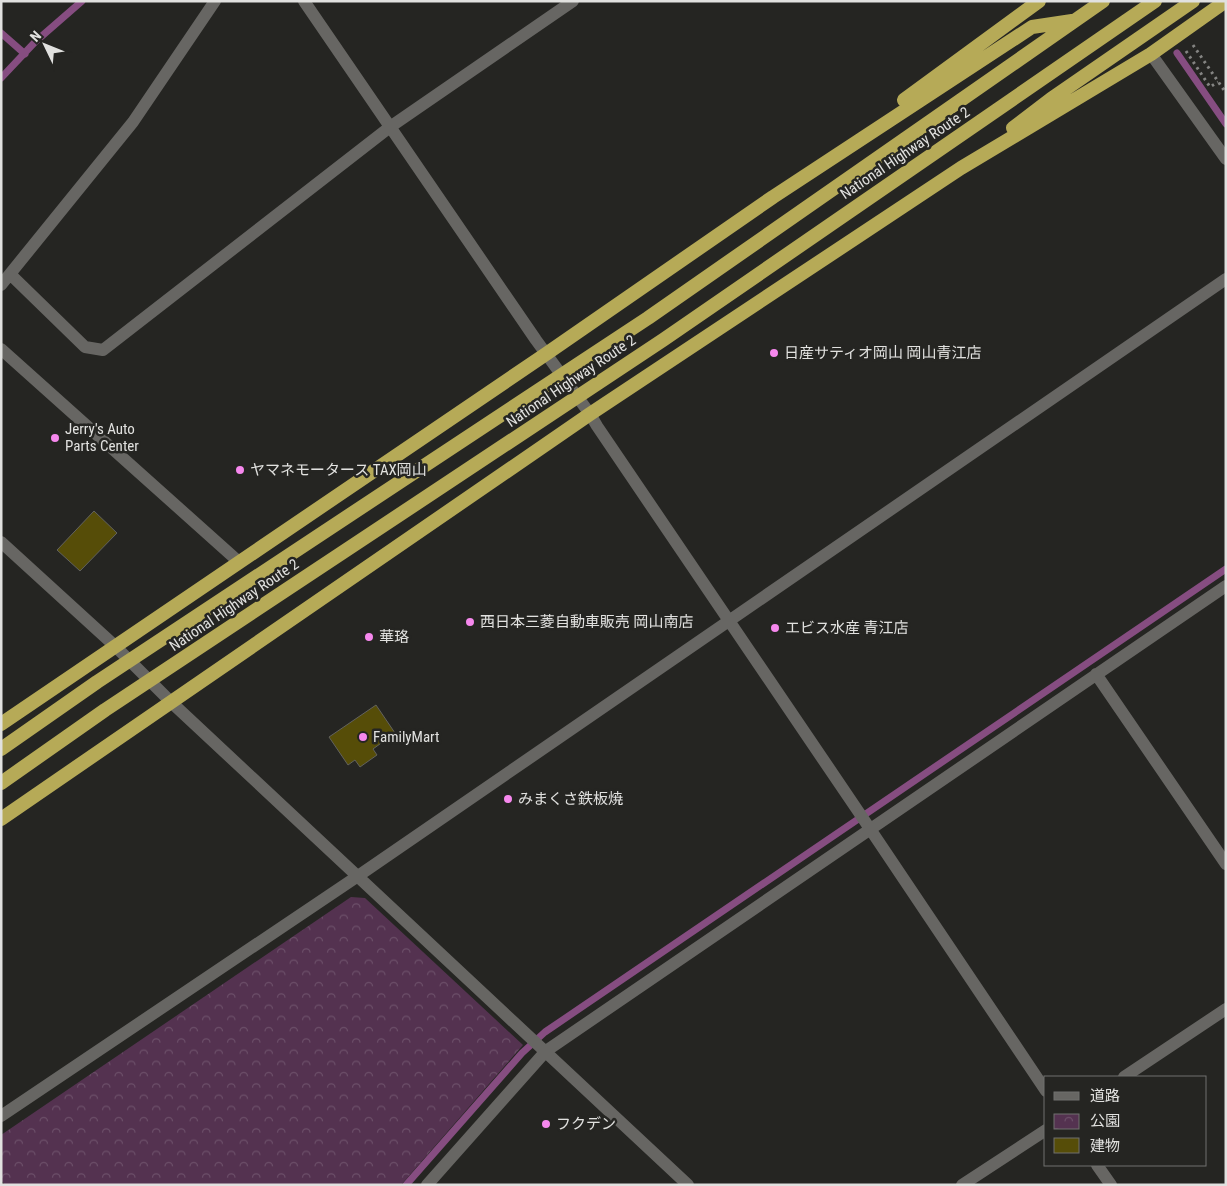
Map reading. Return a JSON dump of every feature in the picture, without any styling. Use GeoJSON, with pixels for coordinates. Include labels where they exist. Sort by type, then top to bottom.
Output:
{"type":"FeatureCollection","features":[{"type":"Feature","properties":{"kind":"highway"},"geometry":{"type":"LineString","coordinates":[[773,197],[1039,1]]}},
{"type":"Feature","properties":{"kind":"highway","name":"National Highway Route 2"},"geometry":{"type":"LineString","coordinates":[[1,748],[97,682],[648,318],[1103,1]]}},
{"type":"Feature","properties":{"kind":"highway","name":"National Highway Route 2"},"geometry":{"type":"LineString","coordinates":[[1,783],[105,710],[663,340],[1155,1]]}},
{"type":"Feature","properties":{"kind":"highway"},"geometry":{"type":"LineString","coordinates":[[961,168],[1050,99],[1193,1]]}},
{"type":"Feature","properties":{"kind":"highway"},"geometry":{"type":"LineString","coordinates":[[1,819],[590,414],[961,168],[1151,54],[1226,1]]}},
{"type":"Feature","properties":{"kind":"highway"},"geometry":{"type":"LineString","coordinates":[[1,724],[546,354],[773,197],[1032,27],[1076,20]]}},
{"type":"Feature","properties":{"kind":"street"},"geometry":{"type":"LineString","coordinates":[[1,285],[133,122],[215,1]]}},
{"type":"Feature","properties":{"kind":"street"},"geometry":{"type":"LineString","coordinates":[[304,1],[546,354],[590,414],[1044,1088]]}},
{"type":"Feature","properties":{"kind":"street"},"geometry":{"type":"LineString","coordinates":[[10,274],[85,347],[103,350],[390,127],[573,1]]}},
{"type":"Feature","properties":{"kind":"street"},"geometry":{"type":"LineString","coordinates":[[1151,54],[1226,159]]}},
{"type":"Feature","properties":{"kind":"street"},"geometry":{"type":"LineString","coordinates":[[1,1116],[358,876],[1226,279]]}},
{"type":"Feature","properties":{"kind":"street"},"geometry":{"type":"LineString","coordinates":[[1,349],[239,562]]}},
{"type":"Feature","properties":{"kind":"street"},"geometry":{"type":"LineString","coordinates":[[1,542],[115,646],[171,702],[688,1185]]}},
{"type":"Feature","properties":{"kind":"street"},"geometry":{"type":"LineString","coordinates":[[427,1185],[538,1044],[864,820],[1096,674],[1226,586]]}},
{"type":"Feature","properties":{"kind":"street"},"geometry":{"type":"LineString","coordinates":[[1096,674],[1226,864]]}},
{"type":"Feature","properties":{"kind":"street"},"geometry":{"type":"LineString","coordinates":[[1126,1076],[1226,1009]]}},
{"type":"Feature","properties":{"kind":"street"},"geometry":{"type":"LineString","coordinates":[[962,1185],[1044,1131]]}},
{"type":"Feature","properties":{"kind":"street"},"geometry":{"type":"LineString","coordinates":[[1098,1166],[1111,1185]]}},
{"type":"Feature","properties":{"kind":"path"},"geometry":{"type":"LineString","coordinates":[[1189,39],[1226,93]]}},
{"type":"Feature","properties":{"kind":"path"},"geometry":{"type":"LineString","coordinates":[[1186,50],[1210,87],[1218,82]]}},
{"type":"Feature","properties":{"kind":"green space"},"geometry":{"type":"Polygon","coordinates":[[[351,897],[365,898],[523,1045],[401,1185],[5,1185],[1,1180],[1,1135],[351,897]]]}},
{"type":"Feature","properties":{"kind":"building"},"geometry":{"type":"Polygon","coordinates":[[[94,511],[117,533],[80,571],[57,550],[94,511]]]}},
{"type":"Feature","properties":{"kind":"building"},"geometry":{"type":"Polygon","coordinates":[[[376,705],[395,733],[373,749],[377,755],[360,767],[355,760],[348,765],[329,737],[376,705]]]}},
{"type":"Feature","properties":{"kind":"waterway"},"geometry":{"type":"LineString","coordinates":[[1,78],[35,42],[82,1]]}},
{"type":"Feature","properties":{"kind":"waterway"},"geometry":{"type":"LineString","coordinates":[[1,33],[25,54]]}},
{"type":"Feature","properties":{"kind":"waterway"},"geometry":{"type":"LineString","coordinates":[[1177,53],[1226,124]]}},
{"type":"Feature","properties":{"kind":"waterway"},"geometry":{"type":"LineString","coordinates":[[406,1185],[522,1053],[545,1032],[1226,569]]}},
{"type":"Feature","properties":{"kind":"place","name":"日産サティオ岡山 岡山青江店"},"geometry":{"type":"Point","coordinates":[774,353]}},
{"type":"Feature","properties":{"kind":"place","name":"Jerry's Auto Parts Center"},"geometry":{"type":"Point","coordinates":[55,438]}},
{"type":"Feature","properties":{"kind":"place","name":"ヤマネモータース TAX岡山"},"geometry":{"type":"Point","coordinates":[240,470]}},
{"type":"Feature","properties":{"kind":"place","name":"西日本三菱自動車販売 岡山南店"},"geometry":{"type":"Point","coordinates":[470,622]}},
{"type":"Feature","properties":{"kind":"place","name":"エビス水産 青江店"},"geometry":{"type":"Point","coordinates":[775,628]}},
{"type":"Feature","properties":{"kind":"place","name":"華珞"},"geometry":{"type":"Point","coordinates":[369,637]}},
{"type":"Feature","properties":{"kind":"place","name":"FamilyMart"},"geometry":{"type":"Point","coordinates":[363,737]}},
{"type":"Feature","properties":{"kind":"place","name":"みまくさ鉄板焼"},"geometry":{"type":"Point","coordinates":[508,799]}},
{"type":"Feature","properties":{"kind":"place","name":"フクデン"},"geometry":{"type":"Point","coordinates":[546,1124]}}]}
